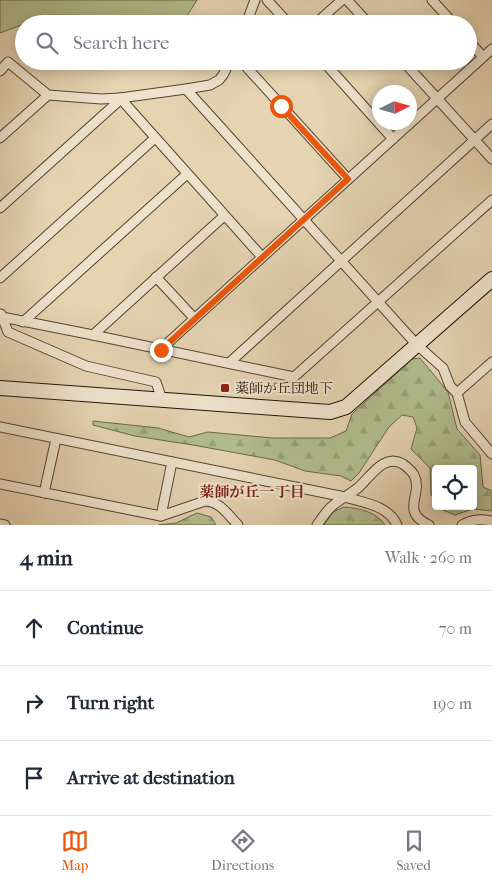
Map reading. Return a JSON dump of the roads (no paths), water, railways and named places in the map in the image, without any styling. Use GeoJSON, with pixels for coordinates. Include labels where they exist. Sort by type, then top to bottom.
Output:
{"type":"FeatureCollection","features":[{"type":"Feature","properties":{"kind":"street"},"geometry":{"type":"LineString","coordinates":[[250,15],[256,0]]}},
{"type":"Feature","properties":{"kind":"street"},"geometry":{"type":"LineString","coordinates":[[267,0],[281,15]]}},
{"type":"Feature","properties":{"kind":"street"},"geometry":{"type":"LineString","coordinates":[[325,15],[342,0]]}},
{"type":"Feature","properties":{"kind":"street"},"geometry":{"type":"LineString","coordinates":[[347,0],[361,15]]}},
{"type":"Feature","properties":{"kind":"street"},"geometry":{"type":"LineString","coordinates":[[432,0],[446,15]]}},
{"type":"Feature","properties":{"kind":"street"},"geometry":{"type":"LineString","coordinates":[[477,62],[492,49]]}},
{"type":"Feature","properties":{"kind":"street"},"geometry":{"type":"LineString","coordinates":[[477,50],[483,57]]}},
{"type":"Feature","properties":{"kind":"street"},"geometry":{"type":"LineString","coordinates":[[0,71],[8,62],[15,68]]}},
{"type":"Feature","properties":{"kind":"street"},"geometry":{"type":"LineString","coordinates":[[18,70],[48,95],[120,98],[205,86],[215,82],[226,70]]}},
{"type":"Feature","properties":{"kind":"street"},"geometry":{"type":"LineString","coordinates":[[249,70],[348,179]]}},
{"type":"Feature","properties":{"kind":"street"},"geometry":{"type":"LineString","coordinates":[[331,70],[392,139]]}},
{"type":"Feature","properties":{"kind":"street"},"geometry":{"type":"LineString","coordinates":[[412,70],[492,159]]}},
{"type":"Feature","properties":{"kind":"street"},"geometry":{"type":"LineString","coordinates":[[161,350],[469,70]]}},
{"type":"Feature","properties":{"kind":"street"},"geometry":{"type":"LineString","coordinates":[[186,89],[417,345],[443,368],[450,386],[457,393],[465,422],[492,454]]}},
{"type":"Feature","properties":{"kind":"street"},"geometry":{"type":"LineString","coordinates":[[0,138],[48,95]]}},
{"type":"Feature","properties":{"kind":"street"},"geometry":{"type":"LineString","coordinates":[[120,98],[262,257]]}},
{"type":"Feature","properties":{"kind":"street"},"geometry":{"type":"LineString","coordinates":[[0,208],[120,98]]}},
{"type":"Feature","properties":{"kind":"street"},"geometry":{"type":"LineString","coordinates":[[229,363],[492,124]]}},
{"type":"Feature","properties":{"kind":"street"},"geometry":{"type":"LineString","coordinates":[[0,278],[155,138]]}},
{"type":"Feature","properties":{"kind":"street"},"geometry":{"type":"LineString","coordinates":[[23,322],[187,174]]}},
{"type":"Feature","properties":{"kind":"street"},"geometry":{"type":"LineString","coordinates":[[1,314],[23,322],[92,334],[294,377],[492,200]]}},
{"type":"Feature","properties":{"kind":"street"},"geometry":{"type":"LineString","coordinates":[[92,334],[224,216]]}},
{"type":"Feature","properties":{"kind":"street"},"geometry":{"type":"LineString","coordinates":[[156,277],[194,318]]}},
{"type":"Feature","properties":{"kind":"street"},"geometry":{"type":"LineString","coordinates":[[0,388],[330,412],[346,407],[492,279]]}},
{"type":"Feature","properties":{"kind":"street"},"geometry":{"type":"LineString","coordinates":[[1,314],[8,332],[67,359],[86,366],[156,382],[162,400]]}},
{"type":"Feature","properties":{"kind":"street"},"geometry":{"type":"LineString","coordinates":[[457,393],[492,362]]}},
{"type":"Feature","properties":{"kind":"street"},"geometry":{"type":"LineString","coordinates":[[0,427],[344,497],[383,509],[392,516],[397,525]]}},
{"type":"Feature","properties":{"kind":"street"},"geometry":{"type":"LineString","coordinates":[[484,444],[492,437]]}},
{"type":"Feature","properties":{"kind":"street"},"geometry":{"type":"LineString","coordinates":[[44,493],[56,438]]}},
{"type":"Feature","properties":{"kind":"street"},"geometry":{"type":"LineString","coordinates":[[317,525],[331,507],[359,487],[384,463],[392,461],[401,463],[409,468],[416,480],[415,515],[429,525]]}},
{"type":"Feature","properties":{"kind":"street"},"geometry":{"type":"LineString","coordinates":[[160,516],[172,462]]}},
{"type":"Feature","properties":{"kind":"street"},"geometry":{"type":"LineString","coordinates":[[0,484],[160,516],[210,501],[218,505],[238,525]]}},
{"type":"Feature","properties":{"kind":"street"},"geometry":{"type":"LineString","coordinates":[[462,525],[476,519],[492,521]]}},
{"type":"Feature","properties":{"kind":"street"},"geometry":{"type":"LineString","coordinates":[[0,524],[5,525]]}},
{"type":"Feature","properties":{"kind":"place","name":"薬師が丘団地下"},"geometry":{"type":"Point","coordinates":[225,388]}},
{"type":"Feature","properties":{"kind":"district","name":"薬師が丘一丁目"},"geometry":{"type":"Point","coordinates":[252,492]}}]}
